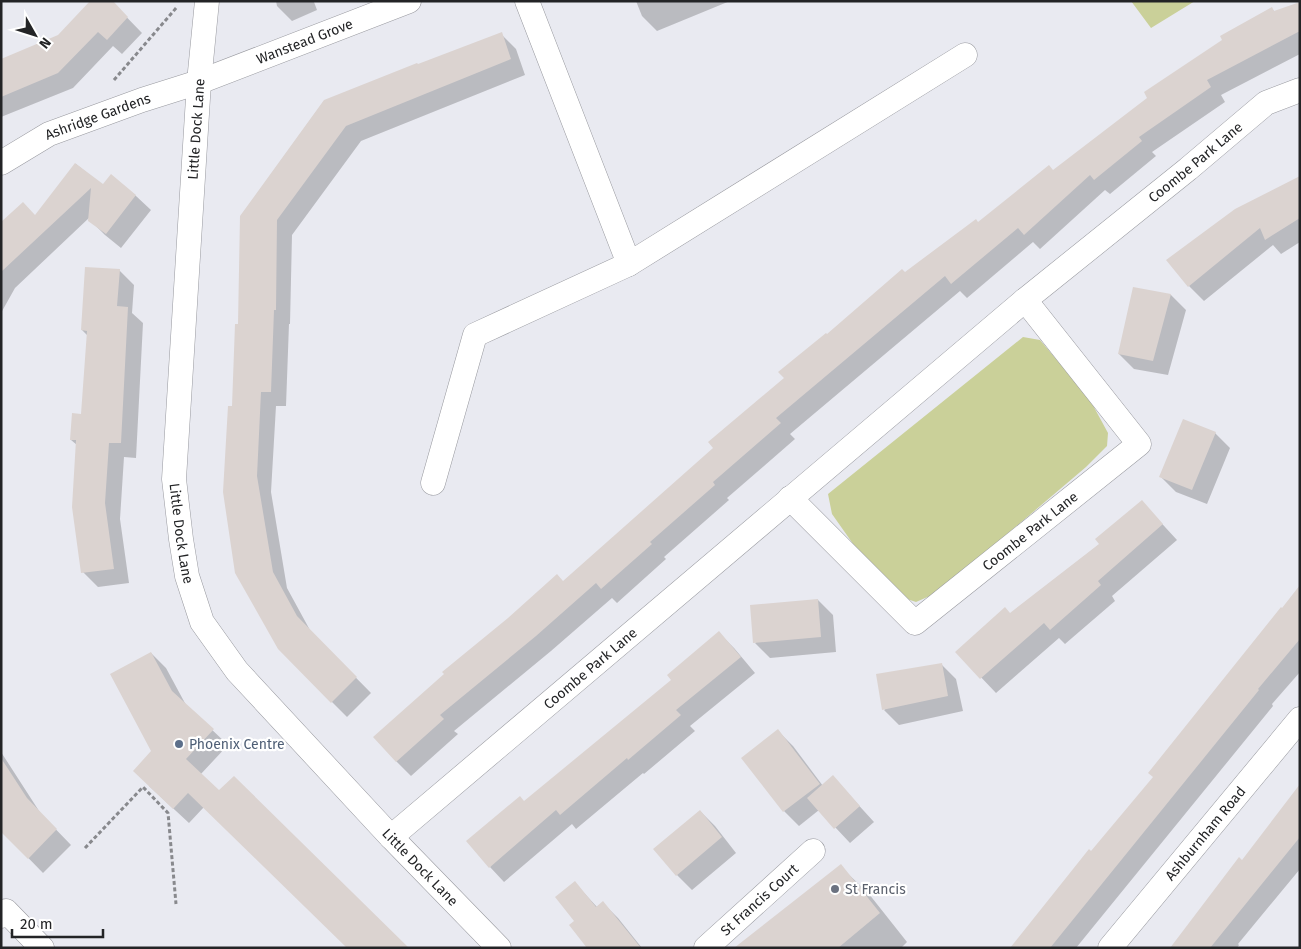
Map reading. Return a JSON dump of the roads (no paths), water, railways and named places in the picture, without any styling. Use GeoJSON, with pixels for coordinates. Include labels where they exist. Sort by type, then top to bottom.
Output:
{"type":"FeatureCollection","features":[{"type":"Feature","properties":{"kind":"street","name":"Little Dock Lane"},"geometry":{"type":"LineString","coordinates":[[207,1],[198,82],[174,480],[187,576],[202,622],[237,671],[498,948]]}},
{"type":"Feature","properties":{"kind":"street","name":"Wanstead Grove"},"geometry":{"type":"LineString","coordinates":[[198,82],[409,1]]}},
{"type":"Feature","properties":{"kind":"street"},"geometry":{"type":"LineString","coordinates":[[528,1],[629,264]]}},
{"type":"Feature","properties":{"kind":"street"},"geometry":{"type":"LineString","coordinates":[[433,483],[475,335],[629,264],[965,55]]}},
{"type":"Feature","properties":{"kind":"street","name":"Ashridge Gardens"},"geometry":{"type":"LineString","coordinates":[[1,162],[49,134],[198,82]]}},
{"type":"Feature","properties":{"kind":"street","name":"Coombe Park Lane"},"geometry":{"type":"LineString","coordinates":[[391,836],[1025,300],[1266,103],[1300,90]]}},
{"type":"Feature","properties":{"kind":"street","name":"Coombe Park Lane"},"geometry":{"type":"LineString","coordinates":[[790,498],[915,623],[1139,444],[1025,300]]}},
{"type":"Feature","properties":{"kind":"street","name":"Ashburnham Road"},"geometry":{"type":"LineString","coordinates":[[1110,948],[1300,719]]}},
{"type":"Feature","properties":{"kind":"street","name":"St Francis Court"},"geometry":{"type":"LineString","coordinates":[[706,948],[813,851]]}},
{"type":"Feature","properties":{"kind":"street"},"geometry":{"type":"LineString","coordinates":[[3,911],[42,948]]}},
{"type":"Feature","properties":{"kind":"place","name":"Phoenix Centre"},"geometry":{"type":"Point","coordinates":[179,744]}},
{"type":"Feature","properties":{"kind":"place","name":"St Francis"},"geometry":{"type":"Point","coordinates":[835,889]}}]}
